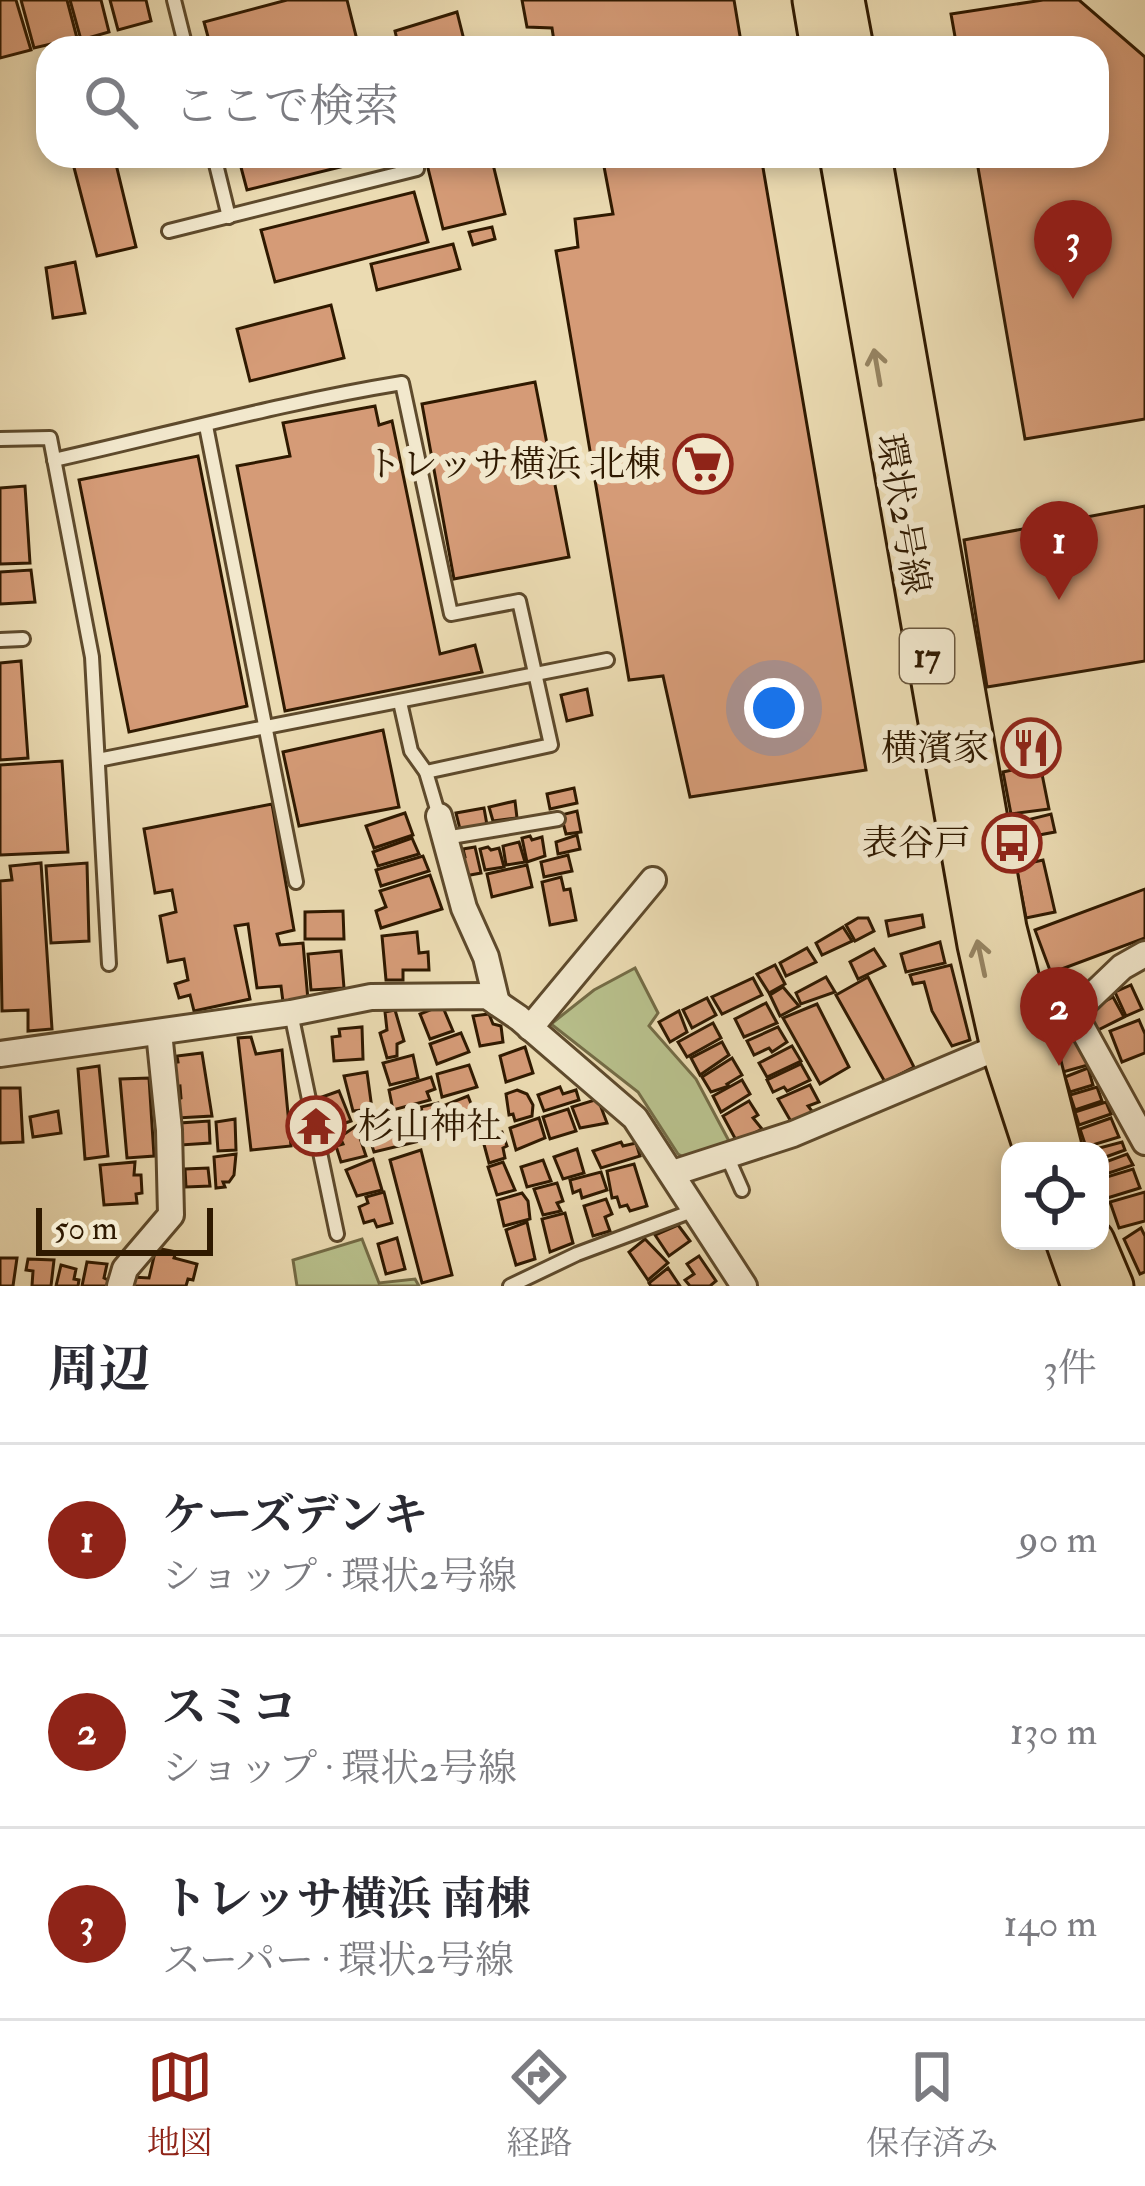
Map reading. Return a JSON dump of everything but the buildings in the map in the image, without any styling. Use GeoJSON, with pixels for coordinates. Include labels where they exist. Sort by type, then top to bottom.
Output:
{"type":"FeatureCollection","features":[{"type":"Feature","properties":{"kind":"main road"},"geometry":{"type":"LineString","coordinates":[[813,0],[819,36]]}},
{"type":"Feature","properties":{"kind":"main road"},"geometry":{"type":"LineString","coordinates":[[844,0],[851,36]]}},
{"type":"Feature","properties":{"kind":"main road","name":"環状2号線"},"geometry":{"type":"LineString","coordinates":[[842,168],[962,860],[1015,1041],[1058,1142]]}},
{"type":"Feature","properties":{"kind":"main road","name":"環状2号線"},"geometry":{"type":"LineString","coordinates":[[873,168],[983,812],[1033,1142]]}},
{"type":"Feature","properties":{"kind":"main road"},"geometry":{"type":"LineString","coordinates":[[1069,1250],[1082,1286]]}},
{"type":"Feature","properties":{"kind":"main road"},"geometry":{"type":"LineString","coordinates":[[1098,1250],[1112,1286]]}},
{"type":"Feature","properties":{"kind":"street"},"geometry":{"type":"LineString","coordinates":[[442,827],[464,908],[486,957],[496,1003]]}},
{"type":"Feature","properties":{"kind":"street"},"geometry":{"type":"LineString","coordinates":[[530,1028],[653,880]]}},
{"type":"Feature","properties":{"kind":"street"},"geometry":{"type":"LineString","coordinates":[[673,1173],[793,1134],[1015,1041],[1074,1012],[1122,967],[1145,954]]}},
{"type":"Feature","properties":{"kind":"street"},"geometry":{"type":"LineString","coordinates":[[0,1054],[291,1013],[371,997],[487,996],[635,1118],[744,1286]]}},
{"type":"Feature","properties":{"kind":"street"},"geometry":{"type":"LineString","coordinates":[[1074,1012],[1145,1142]]}},
{"type":"Feature","properties":{"kind":"street"},"geometry":{"type":"LineString","coordinates":[[120,1286],[124,1269],[171,1215],[159,1032]]}},
{"type":"Feature","properties":{"kind":"lane"},"geometry":{"type":"LineString","coordinates":[[176,1],[183,36]]}},
{"type":"Feature","properties":{"kind":"lane"},"geometry":{"type":"LineString","coordinates":[[217,168],[229,217]]}},
{"type":"Feature","properties":{"kind":"lane"},"geometry":{"type":"LineString","coordinates":[[169,231],[417,170]]}},
{"type":"Feature","properties":{"kind":"lane"},"geometry":{"type":"LineString","coordinates":[[54,460],[312,398],[402,383],[451,614],[520,601],[550,745],[426,772]]}},
{"type":"Feature","properties":{"kind":"lane"},"geometry":{"type":"LineString","coordinates":[[206,427],[296,882]]}},
{"type":"Feature","properties":{"kind":"lane"},"geometry":{"type":"LineString","coordinates":[[0,439],[50,438],[92,657],[109,964]]}},
{"type":"Feature","properties":{"kind":"lane"},"geometry":{"type":"LineString","coordinates":[[0,640],[23,638]]}},
{"type":"Feature","properties":{"kind":"lane"},"geometry":{"type":"LineString","coordinates":[[98,760],[607,660]]}},
{"type":"Feature","properties":{"kind":"lane"},"geometry":{"type":"LineString","coordinates":[[400,702],[410,752],[426,772],[442,827],[558,819]]}},
{"type":"Feature","properties":{"kind":"lane"},"geometry":{"type":"LineString","coordinates":[[291,1013],[337,1234]]}},
{"type":"Feature","properties":{"kind":"lane"},"geometry":{"type":"LineString","coordinates":[[727,1156],[742,1190]]}},
{"type":"Feature","properties":{"kind":"lane"},"geometry":{"type":"LineString","coordinates":[[510,1286],[696,1209]]}},
{"type":"Feature","properties":{"kind":"green space"},"geometry":{"type":"Polygon","coordinates":[[[635,968],[658,1013],[649,1026],[696,1079],[730,1143],[685,1158],[678,1154],[638,1092],[551,1024],[594,990],[635,968]]]}},
{"type":"Feature","properties":{"kind":"green space"},"geometry":{"type":"Polygon","coordinates":[[[362,1239],[379,1283],[415,1279],[419,1286],[297,1286],[293,1260],[362,1239]]]}},
{"type":"Feature","properties":{"kind":"place","name":"トレッサ横浜 南棟"},"geometry":{"type":"Point","coordinates":[1073,299]}},
{"type":"Feature","properties":{"kind":"place","name":"トレッサ横浜 北棟"},"geometry":{"type":"Point","coordinates":[703,464]}},
{"type":"Feature","properties":{"kind":"place","name":"ケーズデンキ"},"geometry":{"type":"Point","coordinates":[1059,600]}},
{"type":"Feature","properties":{"kind":"place","name":"横濱家"},"geometry":{"type":"Point","coordinates":[1031,748]}},
{"type":"Feature","properties":{"kind":"place","name":"表谷戸"},"geometry":{"type":"Point","coordinates":[1012,843]}},
{"type":"Feature","properties":{"kind":"place","name":"スミコ"},"geometry":{"type":"Point","coordinates":[1059,1066]}},
{"type":"Feature","properties":{"kind":"place","name":"杉山神社"},"geometry":{"type":"Point","coordinates":[316,1126]}}]}
